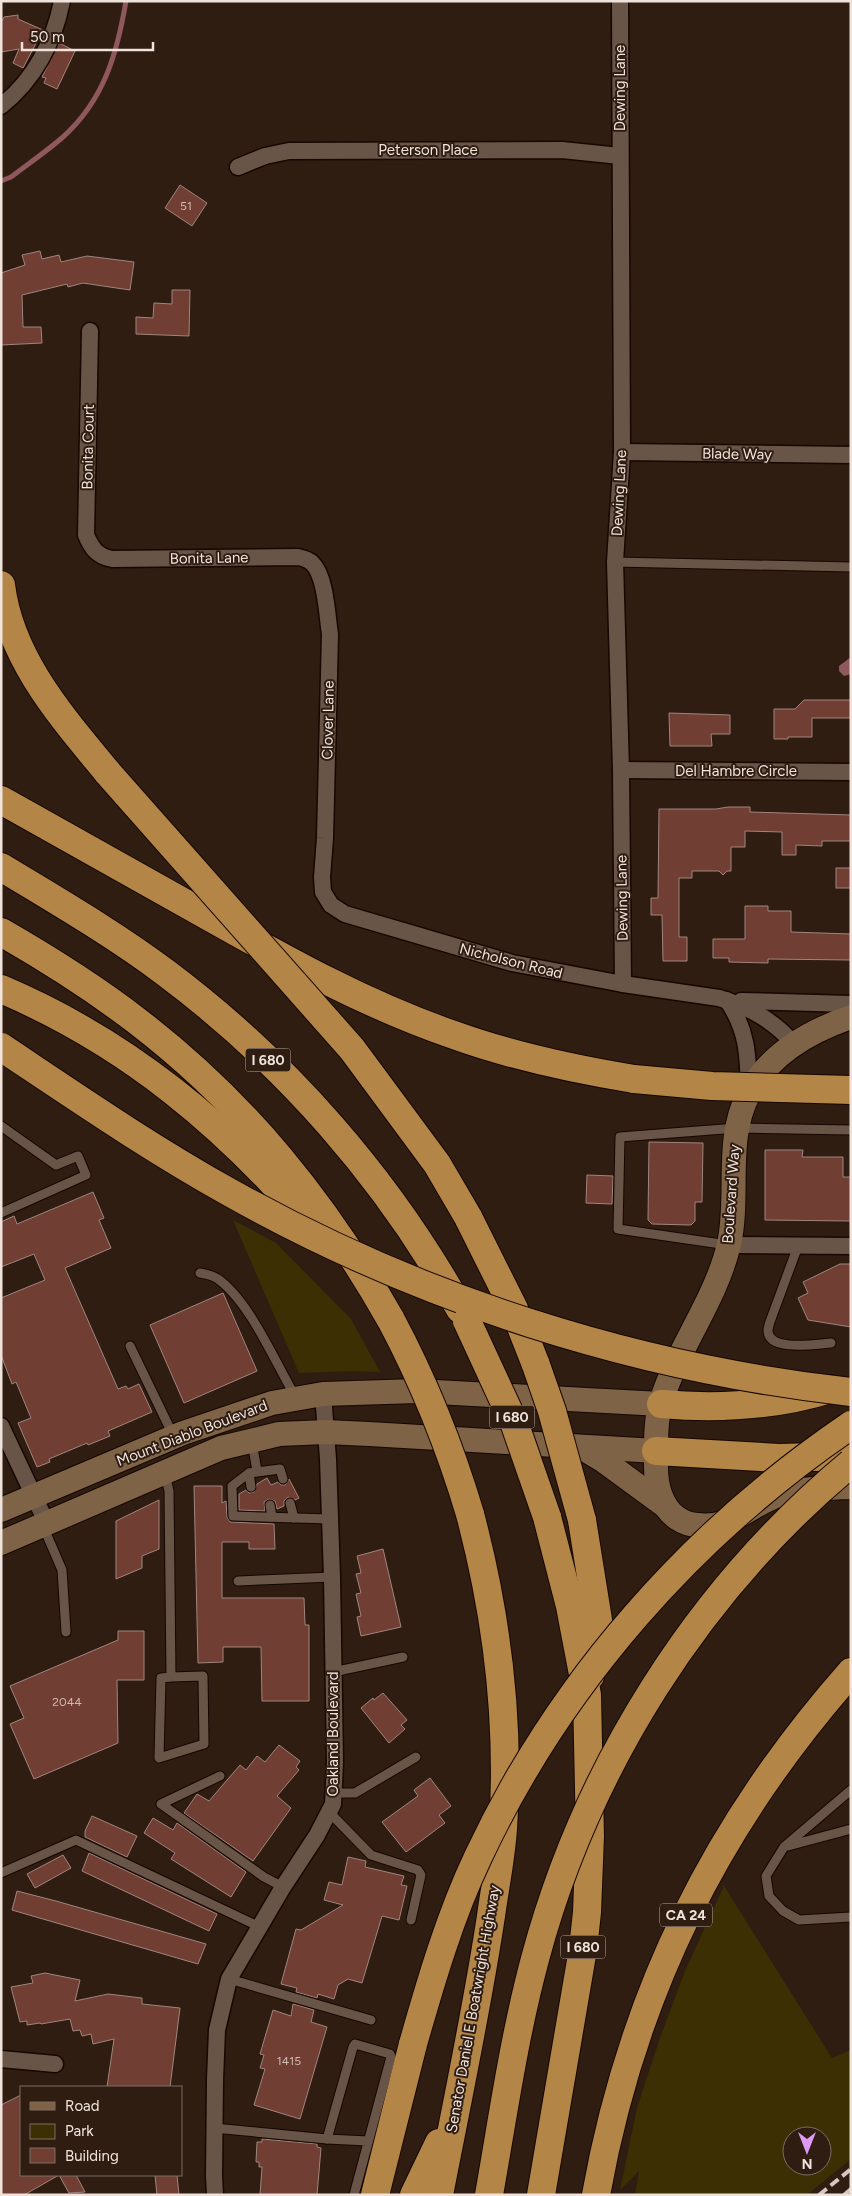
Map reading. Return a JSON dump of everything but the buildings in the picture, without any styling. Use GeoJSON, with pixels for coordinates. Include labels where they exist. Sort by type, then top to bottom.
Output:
{"type":"FeatureCollection","features":[{"type":"Feature","properties":{"kind":"highway"},"geometry":{"type":"LineString","coordinates":[[1,585],[13,634],[30,669],[51,701],[108,773],[352,1049],[436,1164],[468,1217],[514,1309],[536,1365],[552,1410],[582,1520],[598,1620],[587,1695]]}},
{"type":"Feature","properties":{"kind":"highway"},"geometry":{"type":"LineString","coordinates":[[1,800],[283,958],[385,1008],[489,1047],[562,1065],[634,1079],[712,1086],[851,1090]]}},
{"type":"Feature","properties":{"kind":"highway","name":"I 680"},"geometry":{"type":"LineString","coordinates":[[1,867],[102,929],[165,972],[226,1021],[283,1074],[334,1130],[382,1188],[426,1251],[467,1321],[515,1424],[547,1517],[570,1606],[587,1695],[591,1812],[587,1912],[577,1988],[541,2195]]}},
{"type":"Feature","properties":{"kind":"highway","name":"Senator Daniel E Boatwright Highway"},"geometry":{"type":"LineString","coordinates":[[1,932],[74,976],[138,1021],[196,1070],[278,1154],[324,1212],[350,1251],[408,1351],[438,1420],[470,1514],[489,1598],[500,1675],[504,1791],[503,1831],[483,1968],[439,2195]]}},
{"type":"Feature","properties":{"kind":"highway"},"geometry":{"type":"LineString","coordinates":[[1,989],[60,1016],[101,1039],[138,1064],[208,1119],[266,1174],[391,1320]]}},
{"type":"Feature","properties":{"kind":"highway"},"geometry":{"type":"LineString","coordinates":[[1,1047],[130,1133],[230,1193],[332,1245],[402,1275],[509,1315],[618,1348],[733,1374],[851,1392]]}},
{"type":"Feature","properties":{"kind":"highway"},"geometry":{"type":"LineString","coordinates":[[660,1404],[700,1407],[758,1404],[800,1397],[851,1382]]}},
{"type":"Feature","properties":{"kind":"highway"},"geometry":{"type":"LineString","coordinates":[[375,2195],[430,1984],[478,1857],[517,1784],[561,1712],[612,1642],[663,1584],[694,1553],[760,1493],[851,1425]]}},
{"type":"Feature","properties":{"kind":"highway"},"geometry":{"type":"LineString","coordinates":[[656,1451],[779,1458],[851,1456]]}},
{"type":"Feature","properties":{"kind":"highway"},"geometry":{"type":"LineString","coordinates":[[489,2195],[518,2031],[535,1958],[558,1884],[603,1780],[639,1712],[661,1678],[727,1587],[782,1526],[851,1463]]}},
{"type":"Feature","properties":{"kind":"highway","name":"CA 24"},"geometry":{"type":"LineString","coordinates":[[596,2195],[608,2132],[628,2059],[654,1987],[685,1918],[721,1849],[760,1786],[806,1725],[851,1672]]}},
{"type":"Feature","properties":{"kind":"highway"},"geometry":{"type":"LineString","coordinates":[[414,2195],[456,2110]]}},
{"type":"Feature","properties":{"kind":"main road","name":"Boulevard Way"},"geometry":{"type":"LineString","coordinates":[[664,1505],[656,1476],[660,1404],[669,1380],[719,1275],[729,1245],[733,1214],[734,1156],[741,1110],[749,1092],[766,1068],[794,1044],[819,1030],[851,1017]]}},
{"type":"Feature","properties":{"kind":"main road","name":"Mount Diablo Boulevard"},"geometry":{"type":"LineString","coordinates":[[1,1510],[174,1437],[272,1403],[323,1394],[417,1391],[660,1404]]}},
{"type":"Feature","properties":{"kind":"main road","name":"Mount Diablo Boulevard"},"geometry":{"type":"LineString","coordinates":[[1,1543],[221,1448],[279,1434],[326,1432],[656,1451]]}},
{"type":"Feature","properties":{"kind":"main road"},"geometry":{"type":"LineString","coordinates":[[580,1448],[604,1461],[664,1505],[676,1518],[691,1525],[711,1527],[727,1523],[776,1496],[796,1491],[851,1487]]}},
{"type":"Feature","properties":{"kind":"street"},"geometry":{"type":"LineString","coordinates":[[1,106],[30,78],[52,37],[62,1]]}},
{"type":"Feature","properties":{"kind":"street","name":"Dewing Lane"},"geometry":{"type":"LineString","coordinates":[[620,1],[622,452],[615,562],[621,770],[623,984]]}},
{"type":"Feature","properties":{"kind":"street","name":"Peterson Place"},"geometry":{"type":"LineString","coordinates":[[238,167],[265,156],[289,151],[562,150],[620,156]]}},
{"type":"Feature","properties":{"kind":"street","name":"Bonita Court"},"geometry":{"type":"LineString","coordinates":[[90,332],[86,535],[91,548],[101,557]]}},
{"type":"Feature","properties":{"kind":"street","name":"Blade Way"},"geometry":{"type":"LineString","coordinates":[[622,452],[851,455]]}},
{"type":"Feature","properties":{"kind":"street","name":"Bonita Lane"},"geometry":{"type":"LineString","coordinates":[[101,557],[112,559],[298,557],[308,560],[314,565]]}},
{"type":"Feature","properties":{"kind":"street","name":"Clover Lane"},"geometry":{"type":"LineString","coordinates":[[314,565],[321,581],[330,634],[325,838],[322,877]]}},
{"type":"Feature","properties":{"kind":"street","name":"Del Hambre Circle"},"geometry":{"type":"LineString","coordinates":[[621,770],[851,772]]}},
{"type":"Feature","properties":{"kind":"street","name":"Nicholson Road"},"geometry":{"type":"LineString","coordinates":[[322,877],[323,892],[331,905],[345,914],[512,963],[623,984],[727,1000],[851,1004]]}},
{"type":"Feature","properties":{"kind":"street","name":"Nicholson Road"},"geometry":{"type":"LineString","coordinates":[[727,1000],[767,1018],[794,1044]]}},
{"type":"Feature","properties":{"kind":"street","name":"Boulevard Way"},"geometry":{"type":"LineString","coordinates":[[727,1000],[745,1037],[749,1092]]}},
{"type":"Feature","properties":{"kind":"street"},"geometry":{"type":"LineString","coordinates":[[729,1245],[851,1246]]}},
{"type":"Feature","properties":{"kind":"street","name":"Oakland Boulevard"},"geometry":{"type":"LineString","coordinates":[[215,2195],[214,2128],[217,2030],[229,1979],[283,1887],[317,1835],[329,1812],[334,1793],[332,1577],[323,1394]]}},
{"type":"Feature","properties":{"kind":"street"},"geometry":{"type":"LineString","coordinates":[[1,1426],[45,1524]]}},
{"type":"Feature","properties":{"kind":"street"},"geometry":{"type":"LineString","coordinates":[[1,2059],[55,2064]]}},
{"type":"Feature","properties":{"kind":"lane"},"geometry":{"type":"LineString","coordinates":[[615,562],[851,566]]}},
{"type":"Feature","properties":{"kind":"lane"},"geometry":{"type":"LineString","coordinates":[[1,1126],[56,1165],[78,1156],[86,1175],[1,1213]]}},
{"type":"Feature","properties":{"kind":"lane"},"geometry":{"type":"LineString","coordinates":[[729,1245],[618,1229],[620,1137],[737,1128],[851,1130]]}},
{"type":"Feature","properties":{"kind":"lane"},"geometry":{"type":"LineString","coordinates":[[798,1246],[768,1331],[775,1342],[785,1345],[831,1343]]}},
{"type":"Feature","properties":{"kind":"lane"},"geometry":{"type":"LineString","coordinates":[[200,1274],[210,1274],[219,1279],[244,1306],[296,1399]]}},
{"type":"Feature","properties":{"kind":"lane"},"geometry":{"type":"LineString","coordinates":[[130,1346],[174,1437]]}},
{"type":"Feature","properties":{"kind":"lane"},"geometry":{"type":"LineString","coordinates":[[251,1487],[259,1473],[252,1440]]}},
{"type":"Feature","properties":{"kind":"lane"},"geometry":{"type":"LineString","coordinates":[[283,1479],[280,1469],[259,1473],[232,1486],[233,1516],[330,1519]]}},
{"type":"Feature","properties":{"kind":"lane"},"geometry":{"type":"LineString","coordinates":[[165,1472],[169,1491],[171,1677]]}},
{"type":"Feature","properties":{"kind":"lane"},"geometry":{"type":"LineString","coordinates":[[290,1503],[294,1518]]}},
{"type":"Feature","properties":{"kind":"lane"},"geometry":{"type":"LineString","coordinates":[[270,1505],[272,1517]]}},
{"type":"Feature","properties":{"kind":"lane"},"geometry":{"type":"LineString","coordinates":[[253,1507],[254,1517]]}},
{"type":"Feature","properties":{"kind":"lane"},"geometry":{"type":"LineString","coordinates":[[45,1524],[62,1570],[66,1632]]}},
{"type":"Feature","properties":{"kind":"lane"},"geometry":{"type":"LineString","coordinates":[[238,1581],[332,1577]]}},
{"type":"Feature","properties":{"kind":"lane"},"geometry":{"type":"LineString","coordinates":[[333,1672],[403,1657]]}},
{"type":"Feature","properties":{"kind":"lane"},"geometry":{"type":"LineString","coordinates":[[203,1676],[204,1744],[160,1758],[161,1678],[171,1677],[203,1676]]}},
{"type":"Feature","properties":{"kind":"lane"},"geometry":{"type":"LineString","coordinates":[[334,1793],[355,1793],[416,1757]]}},
{"type":"Feature","properties":{"kind":"lane"},"geometry":{"type":"LineString","coordinates":[[220,1776],[161,1804],[264,1877],[283,1887]]}},
{"type":"Feature","properties":{"kind":"lane"},"geometry":{"type":"LineString","coordinates":[[851,1790],[784,1847],[766,1876],[769,1896],[782,1911],[799,1920],[851,1917]]}},
{"type":"Feature","properties":{"kind":"lane"},"geometry":{"type":"LineString","coordinates":[[329,1812],[372,1855],[418,1870],[421,1875],[411,1920]]}},
{"type":"Feature","properties":{"kind":"lane"},"geometry":{"type":"LineString","coordinates":[[784,1847],[851,1829]]}},
{"type":"Feature","properties":{"kind":"lane"},"geometry":{"type":"LineString","coordinates":[[1,1873],[76,1840],[260,1927]]}},
{"type":"Feature","properties":{"kind":"lane"},"geometry":{"type":"LineString","coordinates":[[229,1979],[372,2020]]}},
{"type":"Feature","properties":{"kind":"lane"},"geometry":{"type":"LineString","coordinates":[[326,2139],[353,2047],[359,2044],[390,2054],[391,2057],[354,2195]]}},
{"type":"Feature","properties":{"kind":"lane"},"geometry":{"type":"LineString","coordinates":[[214,2128],[326,2139],[368,2141]]}},
{"type":"Feature","properties":{"kind":"green space"},"geometry":{"type":"Polygon","coordinates":[[[233,1220],[276,1243],[351,1319],[380,1372],[299,1373],[233,1220]]]}},
{"type":"Feature","properties":{"kind":"green space"},"geometry":{"type":"Polygon","coordinates":[[[724,1886],[832,2058],[851,2050],[851,2159],[832,2175],[832,2126],[782,2126],[782,2176],[830,2176],[807,2195],[635,2195],[639,2171],[620,2190],[637,2108],[685,1971],[724,1886]]]}},
{"type":"Feature","properties":{"kind":"shaded area"},"geometry":{"type":"Polygon","coordinates":[[[851,657],[851,674],[844,676],[839,671],[839,666],[851,657]]]}},
{"type":"Feature","properties":{"kind":"waterway"},"geometry":{"type":"LineString","coordinates":[[1,181],[11,177],[57,142],[77,123],[89,108],[99,92],[113,58],[126,1]]}},
{"type":"Feature","properties":{"kind":"railway"},"geometry":{"type":"LineString","coordinates":[[819,2195],[851,2169]]}},
{"type":"Feature","properties":{"kind":"railway"},"geometry":{"type":"LineString","coordinates":[[844,2195],[851,2189]]}}]}
